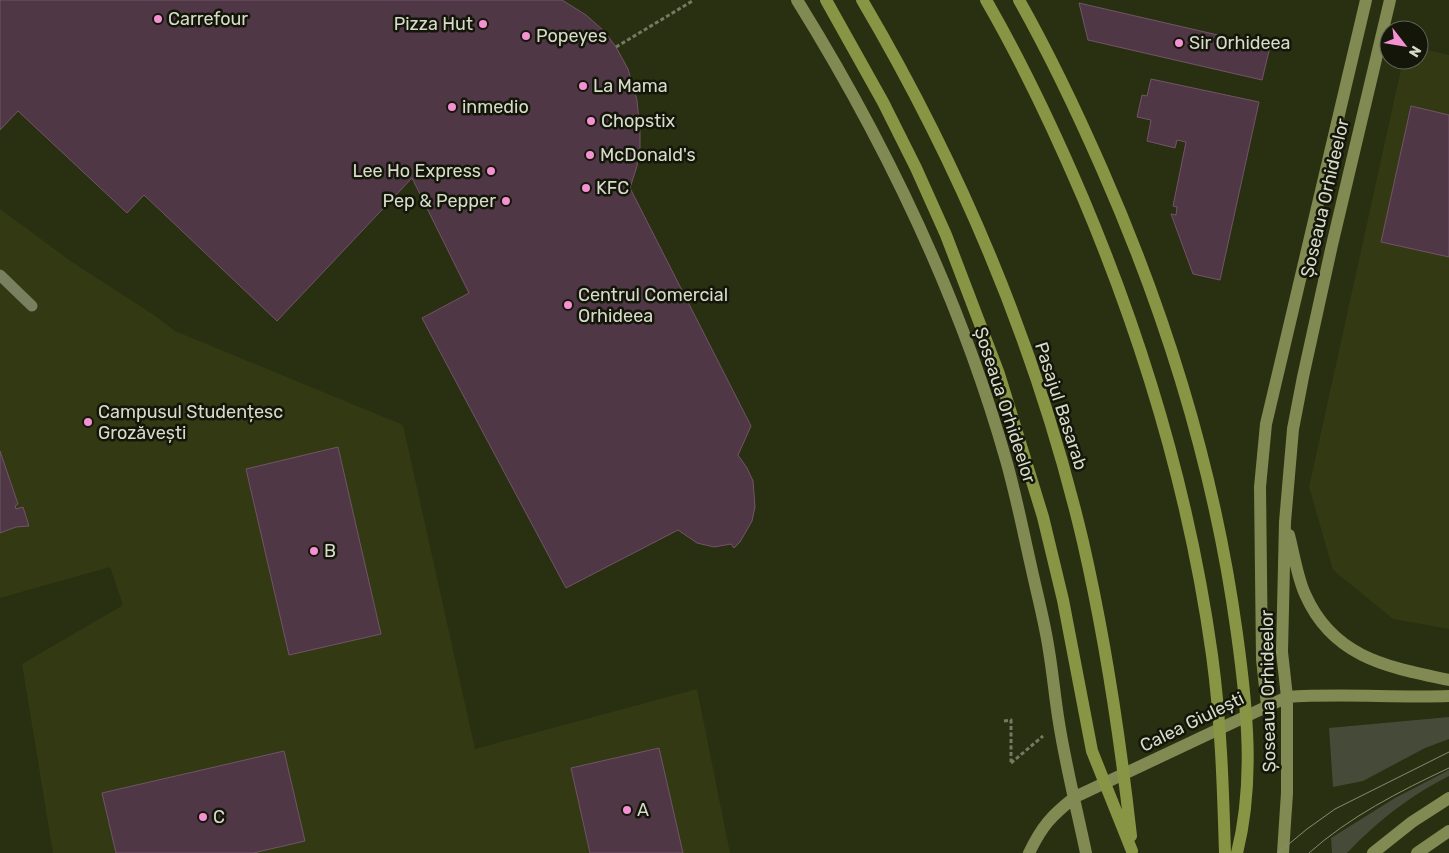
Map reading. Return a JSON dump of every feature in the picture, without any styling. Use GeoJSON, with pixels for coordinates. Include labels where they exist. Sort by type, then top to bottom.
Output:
{"type":"FeatureCollection","features":[{"type":"Feature","properties":{"kind":"main road","name":"Șoseaua Orhideelor"},"geometry":{"type":"LineString","coordinates":[[797,0],[832,58],[896,175],[952,299],[972,354],[992,414],[1020,513],[1049,649],[1059,722],[1086,853]]}},
{"type":"Feature","properties":{"kind":"main road"},"geometry":{"type":"LineString","coordinates":[[826,0],[883,102],[916,168],[946,235],[999,374],[1043,517],[1062,600],[1092,751],[1132,852]]}},
{"type":"Feature","properties":{"kind":"main road","name":"Pasajul Basarab"},"geometry":{"type":"LineString","coordinates":[[862,0],[926,114],[965,196],[997,273],[1030,361],[1054,436],[1082,541],[1100,621],[1116,722],[1132,852]]}},
{"type":"Feature","properties":{"kind":"main road"},"geometry":{"type":"LineString","coordinates":[[986,0],[1038,99],[1099,237],[1149,376],[1172,453],[1189,523],[1213,658],[1221,760],[1225,853]]}},
{"type":"Feature","properties":{"kind":"main road"},"geometry":{"type":"LineString","coordinates":[[1019,0],[1054,66],[1118,206],[1149,282],[1179,370],[1199,438],[1216,508],[1228,573],[1241,667],[1248,740],[1248,789],[1242,835],[1237,853]]}},
{"type":"Feature","properties":{"kind":"main road","name":"Șoseaua Orhideelor"},"geometry":{"type":"LineString","coordinates":[[1267,706],[1262,655],[1260,487],[1266,424],[1366,0]]}},
{"type":"Feature","properties":{"kind":"main road","name":"Șoseaua Orhideelor"},"geometry":{"type":"LineString","coordinates":[[1283,853],[1288,794],[1286,697],[1282,652],[1285,522],[1293,429],[1334,236],[1390,0]]}},
{"type":"Feature","properties":{"kind":"main road"},"geometry":{"type":"LineString","coordinates":[[1285,522],[1305,594],[1322,624],[1333,636],[1346,646],[1368,658],[1393,668],[1449,680]]}},
{"type":"Feature","properties":{"kind":"main road","name":"Calea Giulești"},"geometry":{"type":"LineString","coordinates":[[1029,853],[1040,831],[1054,813],[1075,797],[1286,697],[1314,695],[1449,696]]}},
{"type":"Feature","properties":{"kind":"main road"},"geometry":{"type":"LineString","coordinates":[[1373,853],[1412,822],[1449,798]]}},
{"type":"Feature","properties":{"kind":"main road"},"geometry":{"type":"LineString","coordinates":[[1416,853],[1449,830]]}},
{"type":"Feature","properties":{"kind":"lane"},"geometry":{"type":"LineString","coordinates":[[0,275],[32,306]]}},
{"type":"Feature","properties":{"kind":"path"},"geometry":{"type":"LineString","coordinates":[[616,47],[694,0]]}},
{"type":"Feature","properties":{"kind":"path"},"geometry":{"type":"LineString","coordinates":[[1004,721],[1011,720],[1011,763],[1059,722]]}},
{"type":"Feature","properties":{"kind":"shaded area"},"geometry":{"type":"Polygon","coordinates":[[[1429,50],[1449,55],[1449,629],[1393,619],[1333,570],[1309,487],[1401,70],[1429,70],[1429,50]]]}},
{"type":"Feature","properties":{"kind":"shaded area"},"geometry":{"type":"Polygon","coordinates":[[[0,209],[72,262],[154,315],[175,331],[403,425],[475,749],[697,689],[730,853],[53,853],[22,664],[123,605],[110,567],[0,598],[0,209]]]}},
{"type":"Feature","properties":{"kind":"shaded area"},"geometry":{"type":"Polygon","coordinates":[[[1449,717],[1449,739],[1425,748],[1363,781],[1333,787],[1329,728],[1449,717]]]}},
{"type":"Feature","properties":{"kind":"shaded area"},"geometry":{"type":"Polygon","coordinates":[[[1449,770],[1449,776],[1420,792],[1395,810],[1347,853],[1332,853],[1331,838],[1395,798],[1449,770]]]}},
{"type":"Feature","properties":{"kind":"building","name":"Centrul Comercial Orhideea"},"geometry":{"type":"Polygon","coordinates":[[[0,0],[562,0],[586,15],[604,31],[616,47],[628,69],[637,100],[640,149],[630,188],[751,426],[738,455],[753,481],[755,507],[752,521],[740,542],[734,548],[731,544],[714,547],[697,543],[678,530],[566,588],[422,318],[469,293],[412,178],[277,321],[144,195],[127,213],[18,111],[0,130],[0,0]]]}},
{"type":"Feature","properties":{"kind":"building","name":"Sir Orhideea"},"geometry":{"type":"Polygon","coordinates":[[[1079,3],[1270,47],[1262,80],[1088,40],[1079,3]]]}},
{"type":"Feature","properties":{"kind":"building"},"geometry":{"type":"Polygon","coordinates":[[[1151,79],[1259,102],[1220,280],[1193,274],[1171,214],[1176,215],[1177,207],[1173,206],[1186,142],[1177,140],[1175,148],[1147,141],[1151,120],[1137,117],[1142,95],[1147,96],[1151,79]]]}},
{"type":"Feature","properties":{"kind":"building"},"geometry":{"type":"Polygon","coordinates":[[[1411,106],[1449,115],[1449,257],[1381,242],[1411,106]]]}},
{"type":"Feature","properties":{"kind":"building","name":"B"},"geometry":{"type":"Polygon","coordinates":[[[338,447],[381,634],[289,655],[246,469],[338,447]]]}},
{"type":"Feature","properties":{"kind":"building"},"geometry":{"type":"Polygon","coordinates":[[[0,451],[18,504],[15,506],[16,509],[23,507],[29,526],[16,527],[0,533],[0,451]]]}},
{"type":"Feature","properties":{"kind":"building","name":"A"},"geometry":{"type":"Polygon","coordinates":[[[659,748],[683,853],[590,853],[571,768],[659,748]]]}},
{"type":"Feature","properties":{"kind":"building","name":"C"},"geometry":{"type":"Polygon","coordinates":[[[284,751],[305,841],[253,853],[116,853],[102,793],[284,751]]]}},
{"type":"Feature","properties":{"kind":"tram line"},"geometry":{"type":"LineString","coordinates":[[1278,853],[1335,809],[1449,752]]}},
{"type":"Feature","properties":{"kind":"tram line"},"geometry":{"type":"LineString","coordinates":[[1309,853],[1358,816],[1449,768]]}},
{"type":"Feature","properties":{"kind":"place","name":"Carrefour"},"geometry":{"type":"Point","coordinates":[158,19]}},
{"type":"Feature","properties":{"kind":"place","name":"Pizza Hut"},"geometry":{"type":"Point","coordinates":[483,24]}},
{"type":"Feature","properties":{"kind":"place","name":"Popeyes"},"geometry":{"type":"Point","coordinates":[526,36]}},
{"type":"Feature","properties":{"kind":"place","name":"Sir Orhideea"},"geometry":{"type":"Point","coordinates":[1179,43]}},
{"type":"Feature","properties":{"kind":"place","name":"La Mama"},"geometry":{"type":"Point","coordinates":[583,86]}},
{"type":"Feature","properties":{"kind":"place","name":"inmedio"},"geometry":{"type":"Point","coordinates":[452,107]}},
{"type":"Feature","properties":{"kind":"place","name":"Chopstix"},"geometry":{"type":"Point","coordinates":[591,121]}},
{"type":"Feature","properties":{"kind":"place","name":"McDonald's"},"geometry":{"type":"Point","coordinates":[590,155]}},
{"type":"Feature","properties":{"kind":"place","name":"Lee Ho Express"},"geometry":{"type":"Point","coordinates":[491,171]}},
{"type":"Feature","properties":{"kind":"place","name":"KFC"},"geometry":{"type":"Point","coordinates":[586,188]}},
{"type":"Feature","properties":{"kind":"place","name":"Pep & Pepper"},"geometry":{"type":"Point","coordinates":[506,201]}},
{"type":"Feature","properties":{"kind":"place","name":"Centrul Comercial Orhideea"},"geometry":{"type":"Point","coordinates":[568,305]}},
{"type":"Feature","properties":{"kind":"place","name":"Campusul Studențesc Grozăvești"},"geometry":{"type":"Point","coordinates":[88,422]}},
{"type":"Feature","properties":{"kind":"place","name":"B"},"geometry":{"type":"Point","coordinates":[314,551]}},
{"type":"Feature","properties":{"kind":"place","name":"A"},"geometry":{"type":"Point","coordinates":[627,810]}},
{"type":"Feature","properties":{"kind":"place","name":"C"},"geometry":{"type":"Point","coordinates":[203,817]}}]}
